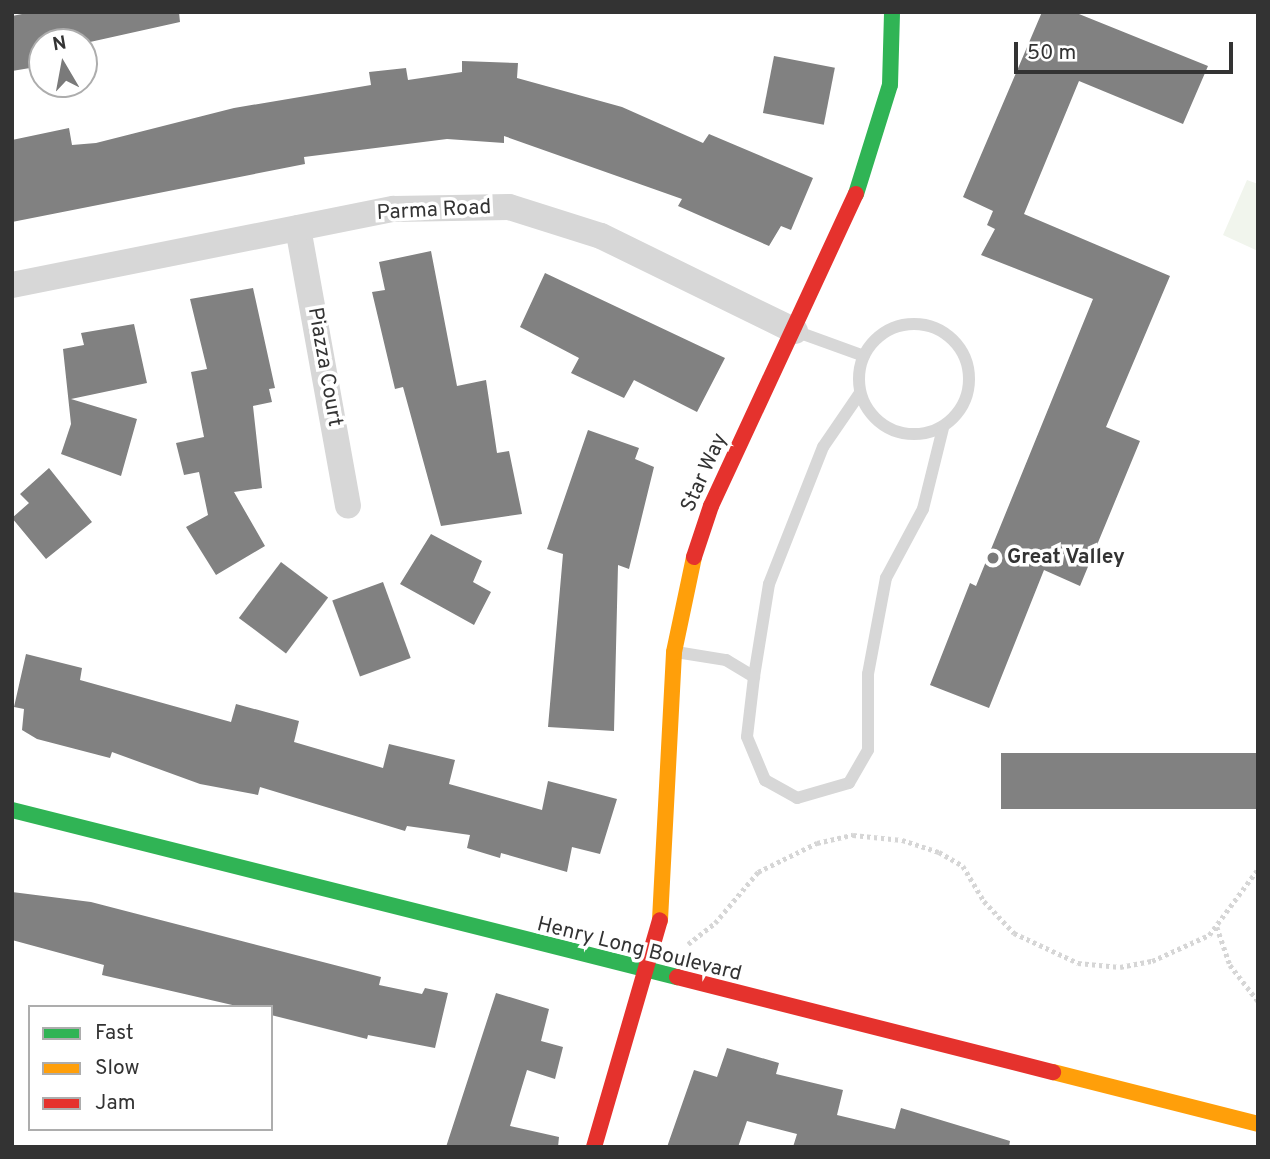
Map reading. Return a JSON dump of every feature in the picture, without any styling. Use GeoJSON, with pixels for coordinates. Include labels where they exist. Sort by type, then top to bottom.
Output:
{"type":"FeatureCollection","features":[{"type":"Feature","properties":{"kind":"street","name":"Star Way"},"geometry":{"type":"LineString","coordinates":[[594,1147],[648,974],[668,873],[674,652],[684,589],[711,506],[856,200],[882,126],[890,85],[892,12]]}},
{"type":"Feature","properties":{"kind":"street","name":"Parma Road"},"geometry":{"type":"LineString","coordinates":[[12,285],[394,209],[509,207],[601,236],[795,331]]}},
{"type":"Feature","properties":{"kind":"street","name":"Piazza Court"},"geometry":{"type":"LineString","coordinates":[[298,228],[348,506]]}},
{"type":"Feature","properties":{"kind":"street","name":"Henry Long Boulevard"},"geometry":{"type":"LineString","coordinates":[[12,810],[648,974],[1258,1124]]}},
{"type":"Feature","properties":{"kind":"lane"},"geometry":{"type":"LineString","coordinates":[[860,393],[867,409],[893,431],[926,434],[943,428],[961,411],[970,388],[968,364],[957,343],[925,325],[901,326],[879,336],[864,356],[860,393],[823,447],[769,584],[747,737],[765,780],[797,798],[849,783],[868,750],[868,674],[886,578],[923,509],[943,428]]}},
{"type":"Feature","properties":{"kind":"lane"},"geometry":{"type":"LineString","coordinates":[[795,331],[864,356]]}},
{"type":"Feature","properties":{"kind":"lane"},"geometry":{"type":"LineString","coordinates":[[674,652],[726,660],[754,677]]}},
{"type":"Feature","properties":{"kind":"path"},"geometry":{"type":"LineString","coordinates":[[648,974],[715,923],[758,872],[817,843],[853,835],[902,840],[939,852],[963,866],[984,901],[1014,933],[1078,963],[1120,967],[1152,961],[1185,949],[1217,927],[1258,869]]}},
{"type":"Feature","properties":{"kind":"path"},"geometry":{"type":"LineString","coordinates":[[1217,927],[1230,965],[1258,1001]]}},
{"type":"Feature","properties":{"kind":"shaded area"},"geometry":{"type":"Polygon","coordinates":[[[1247,180],[1258,184],[1258,251],[1223,235],[1247,180]]]}},
{"type":"Feature","properties":{"kind":"building"},"geometry":{"type":"Polygon","coordinates":[[[32,12],[179,12],[180,22],[98,40],[98,28],[28,28],[28,68],[12,71],[12,16],[32,12]]]}},
{"type":"Feature","properties":{"kind":"building"},"geometry":{"type":"Polygon","coordinates":[[[1042,12],[1074,12],[1208,66],[1183,124],[1079,81],[1024,214],[1170,276],[1106,427],[1140,441],[1080,586],[1044,570],[989,708],[930,685],[970,583],[976,586],[1093,299],[981,255],[995,229],[987,225],[993,211],[963,197],[1042,12]]]}},
{"type":"Feature","properties":{"kind":"building"},"geometry":{"type":"Polygon","coordinates":[[[774,56],[835,68],[824,125],[763,113],[774,56]]]}},
{"type":"Feature","properties":{"kind":"building"},"geometry":{"type":"Polygon","coordinates":[[[462,61],[518,63],[517,78],[622,107],[703,143],[709,134],[813,178],[791,230],[781,226],[769,246],[678,206],[682,199],[504,136],[504,143],[447,139],[304,157],[305,164],[12,222],[12,140],[69,128],[72,145],[96,143],[234,108],[371,85],[369,72],[406,68],[408,80],[462,72],[462,61]]]}},
{"type":"Feature","properties":{"kind":"building"},"geometry":{"type":"Polygon","coordinates":[[[431,251],[457,386],[486,380],[497,453],[509,451],[522,514],[441,526],[403,387],[395,389],[372,292],[385,290],[379,262],[431,251]]]}},
{"type":"Feature","properties":{"kind":"building"},"geometry":{"type":"Polygon","coordinates":[[[545,273],[725,358],[697,412],[634,380],[624,398],[571,373],[579,358],[520,327],[545,273]]]}},
{"type":"Feature","properties":{"kind":"building"},"geometry":{"type":"Polygon","coordinates":[[[253,288],[275,388],[269,389],[272,402],[253,406],[262,488],[234,492],[265,546],[216,575],[186,527],[208,515],[199,472],[184,475],[176,443],[204,437],[191,372],[207,369],[190,299],[253,288]]]}},
{"type":"Feature","properties":{"kind":"building"},"geometry":{"type":"Polygon","coordinates":[[[134,324],[147,383],[71,399],[137,419],[121,476],[61,454],[71,424],[63,349],[84,345],[81,333],[134,324]]]}},
{"type":"Feature","properties":{"kind":"building"},"geometry":{"type":"Polygon","coordinates":[[[588,430],[639,448],[635,459],[654,467],[629,569],[618,565],[614,731],[548,727],[563,554],[547,549],[588,430]]]}},
{"type":"Feature","properties":{"kind":"building"},"geometry":{"type":"Polygon","coordinates":[[[49,468],[92,522],[46,559],[12,518],[29,503],[20,494],[49,468]]]}},
{"type":"Feature","properties":{"kind":"building"},"geometry":{"type":"Polygon","coordinates":[[[431,534],[482,561],[473,582],[491,592],[474,625],[400,584],[431,534]]]}},
{"type":"Feature","properties":{"kind":"building"},"geometry":{"type":"Polygon","coordinates":[[[281,562],[328,598],[286,653],[239,618],[281,562]]]}},
{"type":"Feature","properties":{"kind":"building"},"geometry":{"type":"Polygon","coordinates":[[[383,582],[411,658],[360,677],[332,600],[383,582]]]}},
{"type":"Feature","properties":{"kind":"building"},"geometry":{"type":"Polygon","coordinates":[[[26,654],[82,668],[80,680],[231,722],[236,704],[299,721],[294,742],[383,768],[389,744],[455,760],[449,784],[542,810],[548,781],[617,799],[600,854],[572,847],[567,872],[501,853],[500,858],[467,848],[470,835],[407,826],[405,831],[260,787],[258,795],[200,784],[112,752],[110,758],[37,739],[22,730],[24,709],[14,707],[26,654]]]}},
{"type":"Feature","properties":{"kind":"building"},"geometry":{"type":"Polygon","coordinates":[[[1001,753],[1258,753],[1258,809],[1001,809],[1001,753]]]}},
{"type":"Feature","properties":{"kind":"building"},"geometry":{"type":"Polygon","coordinates":[[[12,892],[91,902],[381,977],[379,985],[422,994],[425,988],[448,993],[435,1048],[368,1035],[367,1039],[273,1016],[273,1005],[232,1005],[102,975],[104,965],[12,940],[12,892]]]}},
{"type":"Feature","properties":{"kind":"building"},"geometry":{"type":"Polygon","coordinates":[[[496,993],[549,1009],[541,1041],[563,1047],[555,1079],[527,1070],[510,1126],[559,1137],[558,1147],[446,1147],[496,993]]]}},
{"type":"Feature","properties":{"kind":"building"},"geometry":{"type":"Polygon","coordinates":[[[727,1048],[779,1063],[776,1074],[843,1090],[837,1115],[895,1129],[901,1108],[1010,1141],[1009,1147],[793,1147],[797,1134],[747,1121],[738,1147],[667,1147],[694,1070],[717,1077],[727,1048]]]}},
{"type":"Feature","properties":{"kind":"traffic: fast"},"geometry":{"type":"LineString","coordinates":[[856,194],[890,85],[892,12]]}},
{"type":"Feature","properties":{"kind":"traffic: fast"},"geometry":{"type":"LineString","coordinates":[[12,810],[677,977]]}},
{"type":"Feature","properties":{"kind":"traffic: slow"},"geometry":{"type":"LineString","coordinates":[[660,920],[674,652],[694,557]]}},
{"type":"Feature","properties":{"kind":"traffic: slow"},"geometry":{"type":"LineString","coordinates":[[1053,1072],[1258,1124]]}},
{"type":"Feature","properties":{"kind":"traffic: jam"},"geometry":{"type":"LineString","coordinates":[[694,557],[711,506],[856,194]]}},
{"type":"Feature","properties":{"kind":"traffic: jam"},"geometry":{"type":"LineString","coordinates":[[594,1147],[660,920]]}},
{"type":"Feature","properties":{"kind":"traffic: jam"},"geometry":{"type":"LineString","coordinates":[[677,977],[1053,1072]]}},
{"type":"Feature","properties":{"kind":"place","name":"Great Valley"},"geometry":{"type":"Point","coordinates":[993,558]}}]}
